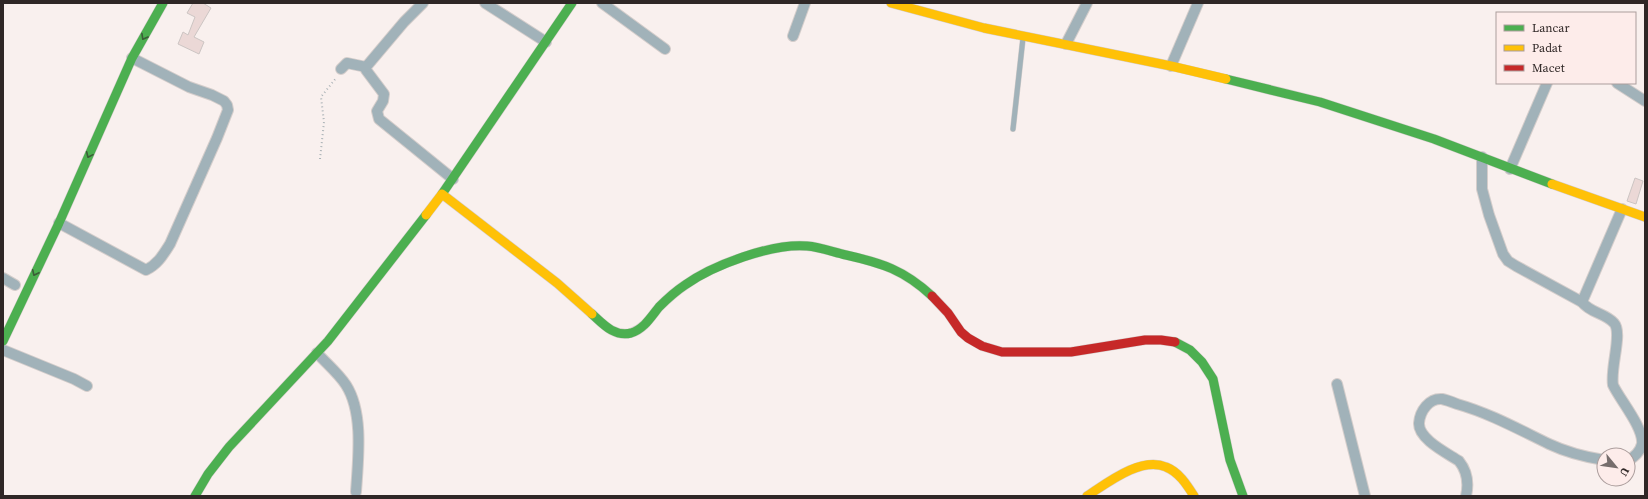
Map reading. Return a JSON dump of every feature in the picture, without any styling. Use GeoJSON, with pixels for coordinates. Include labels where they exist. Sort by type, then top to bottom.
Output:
{"type":"FeatureCollection","features":[{"type":"Feature","properties":{"kind":"main road"},"geometry":{"type":"LineString","coordinates":[[3,341],[59,223],[132,58],[163,3]]}},
{"type":"Feature","properties":{"kind":"main road"},"geometry":{"type":"LineString","coordinates":[[195,496],[208,474],[229,448],[317,353],[442,194],[572,3]]}},
{"type":"Feature","properties":{"kind":"main road"},"geometry":{"type":"LineString","coordinates":[[891,3],[976,26],[1171,66],[1320,102],[1414,132],[1510,169],[1645,216]]}},
{"type":"Feature","properties":{"kind":"main road"},"geometry":{"type":"LineString","coordinates":[[442,194],[556,283],[611,331],[619,334],[635,332],[644,326],[662,304],[683,285],[702,272],[729,262],[780,247],[811,246],[899,271],[910,278],[934,300],[966,337],[991,349],[1016,353],[1068,354],[1130,341],[1155,338],[1181,345],[1196,354],[1213,379],[1229,454],[1243,496]]}},
{"type":"Feature","properties":{"kind":"main road"},"geometry":{"type":"LineString","coordinates":[[1087,496],[1136,467],[1158,464],[1178,475],[1194,496]]}},
{"type":"Feature","properties":{"kind":"street"},"geometry":{"type":"LineString","coordinates":[[366,67],[399,28],[423,3]]}},
{"type":"Feature","properties":{"kind":"street"},"geometry":{"type":"LineString","coordinates":[[485,3],[546,42]]}},
{"type":"Feature","properties":{"kind":"street"},"geometry":{"type":"LineString","coordinates":[[602,3],[665,49]]}},
{"type":"Feature","properties":{"kind":"street"},"geometry":{"type":"LineString","coordinates":[[793,36],[805,3]]}},
{"type":"Feature","properties":{"kind":"street"},"geometry":{"type":"LineString","coordinates":[[1066,44],[1087,3]]}},
{"type":"Feature","properties":{"kind":"street"},"geometry":{"type":"LineString","coordinates":[[1171,66],[1198,3]]}},
{"type":"Feature","properties":{"kind":"street"},"geometry":{"type":"LineString","coordinates":[[59,223],[146,270],[154,266],[170,244],[217,138],[228,110],[224,101],[212,94],[167,76],[132,58]]}},
{"type":"Feature","properties":{"kind":"street"},"geometry":{"type":"LineString","coordinates":[[341,69],[347,63],[366,67]]}},
{"type":"Feature","properties":{"kind":"street"},"geometry":{"type":"LineString","coordinates":[[366,67],[368,75],[384,94],[383,101],[377,111],[379,119],[453,179]]}},
{"type":"Feature","properties":{"kind":"street"},"geometry":{"type":"LineString","coordinates":[[1510,169],[1547,84]]}},
{"type":"Feature","properties":{"kind":"street"},"geometry":{"type":"LineString","coordinates":[[1619,84],[1645,101]]}},
{"type":"Feature","properties":{"kind":"street"},"geometry":{"type":"LineString","coordinates":[[1482,157],[1482,189],[1489,215],[1503,254],[1508,261],[1582,302],[1588,308],[1609,319],[1617,328],[1618,335],[1614,353],[1612,378],[1617,394],[1638,428],[1642,439],[1639,452],[1636,454]]}},
{"type":"Feature","properties":{"kind":"street"},"geometry":{"type":"LineString","coordinates":[[1582,302],[1622,209]]}},
{"type":"Feature","properties":{"kind":"street"},"geometry":{"type":"LineString","coordinates":[[3,278],[15,285]]}},
{"type":"Feature","properties":{"kind":"street"},"geometry":{"type":"LineString","coordinates":[[3,350],[87,386]]}},
{"type":"Feature","properties":{"kind":"street"},"geometry":{"type":"LineString","coordinates":[[317,353],[346,384],[353,398],[356,413],[358,448],[356,492]]}},
{"type":"Feature","properties":{"kind":"street"},"geometry":{"type":"LineString","coordinates":[[1337,384],[1365,496]]}},
{"type":"Feature","properties":{"kind":"street"},"geometry":{"type":"LineString","coordinates":[[1466,496],[1467,478],[1462,465],[1459,461],[1431,442],[1422,433],[1420,428],[1419,421],[1422,410],[1433,400],[1442,399],[1471,408],[1567,451],[1596,458]]}},
{"type":"Feature","properties":{"kind":"lane"},"geometry":{"type":"LineString","coordinates":[[1013,129],[1023,36]]}},
{"type":"Feature","properties":{"kind":"path"},"geometry":{"type":"LineString","coordinates":[[320,159],[324,122],[322,97],[341,69]]}},
{"type":"Feature","properties":{"kind":"building"},"geometry":{"type":"Polygon","coordinates":[[[193,3],[203,3],[211,8],[194,37],[204,42],[199,54],[178,44],[183,32],[188,35],[195,17],[187,13],[193,3]]]}},
{"type":"Feature","properties":{"kind":"building"},"geometry":{"type":"Polygon","coordinates":[[[1635,178],[1643,181],[1636,204],[1627,201],[1635,178]]]}},
{"type":"Feature","properties":{"kind":"traffic: fast"},"geometry":{"type":"LineString","coordinates":[[3,341],[59,223],[132,58],[163,3]]}},
{"type":"Feature","properties":{"kind":"traffic: fast"},"geometry":{"type":"LineString","coordinates":[[442,194],[572,3]]}},
{"type":"Feature","properties":{"kind":"traffic: fast"},"geometry":{"type":"LineString","coordinates":[[1226,79],[1320,102],[1434,139],[1552,184]]}},
{"type":"Feature","properties":{"kind":"traffic: fast"},"geometry":{"type":"LineString","coordinates":[[195,496],[208,474],[229,447],[328,341],[426,215]]}},
{"type":"Feature","properties":{"kind":"traffic: fast"},"geometry":{"type":"LineString","coordinates":[[592,314],[609,329],[619,333],[631,333],[640,329],[659,307],[672,295],[697,277],[743,257],[777,248],[793,246],[817,247],[871,261],[902,274],[922,287],[932,296]]}},
{"type":"Feature","properties":{"kind":"traffic: fast"},"geometry":{"type":"LineString","coordinates":[[1175,342],[1190,350],[1202,362],[1213,379],[1230,460],[1243,496]]}},
{"type":"Feature","properties":{"kind":"traffic: slow"},"geometry":{"type":"LineString","coordinates":[[891,3],[984,28],[1171,66],[1226,79]]}},
{"type":"Feature","properties":{"kind":"traffic: slow"},"geometry":{"type":"LineString","coordinates":[[1552,184],[1645,217]]}},
{"type":"Feature","properties":{"kind":"traffic: slow"},"geometry":{"type":"LineString","coordinates":[[426,215],[442,194],[557,283],[592,314]]}},
{"type":"Feature","properties":{"kind":"traffic: slow"},"geometry":{"type":"LineString","coordinates":[[1087,496],[1125,472],[1146,465],[1156,465],[1171,469],[1182,479],[1194,496]]}},
{"type":"Feature","properties":{"kind":"traffic: jam"},"geometry":{"type":"LineString","coordinates":[[932,296],[948,313],[961,332],[968,338],[982,346],[1002,352],[1071,352],[1145,340],[1175,342]]}}]}
